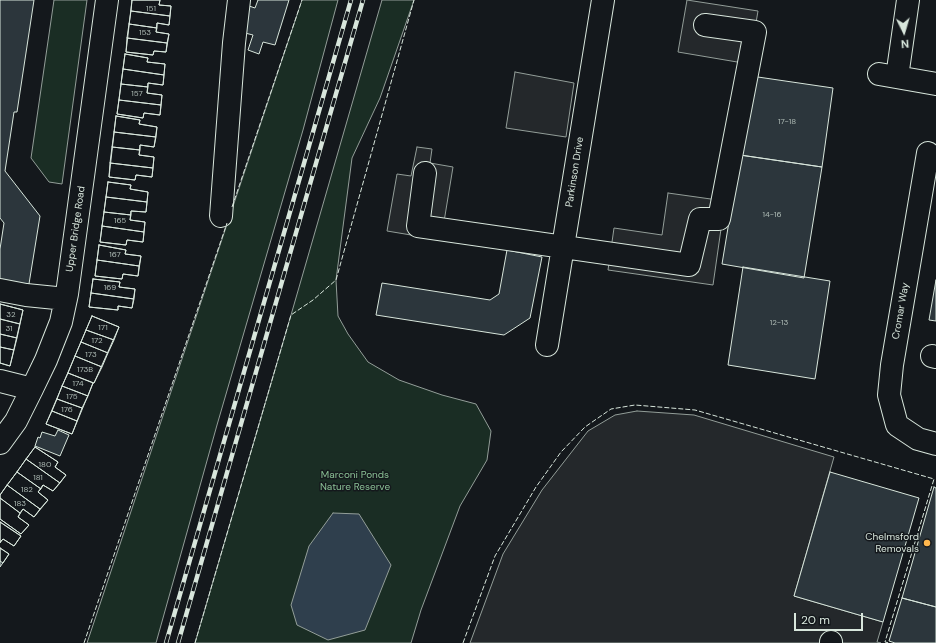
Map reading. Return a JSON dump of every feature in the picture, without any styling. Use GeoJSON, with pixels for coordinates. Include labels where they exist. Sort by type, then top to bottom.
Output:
{"type":"FeatureCollection","features":[{"type":"Feature","properties":{"kind":"street","name":"Upper Bridge Road"},"geometry":{"type":"LineString","coordinates":[[0,443],[16,421],[46,360],[61,322],[66,299],[108,0]]}},
{"type":"Feature","properties":{"kind":"street"},"geometry":{"type":"LineString","coordinates":[[221,216],[234,43],[239,0]]}},
{"type":"Feature","properties":{"kind":"street","name":"Parkinson Drive"},"geometry":{"type":"LineString","coordinates":[[547,345],[603,0]]}},
{"type":"Feature","properties":{"kind":"street"},"geometry":{"type":"LineString","coordinates":[[908,0],[888,75],[936,84]]}},
{"type":"Feature","properties":{"kind":"street"},"geometry":{"type":"LineString","coordinates":[[425,173],[418,226],[689,265],[700,219],[719,219],[755,32],[705,25]]}},
{"type":"Feature","properties":{"kind":"street","name":"Cromar Way"},"geometry":{"type":"LineString","coordinates":[[928,153],[892,364],[889,395],[897,425],[918,439],[936,444]]}},
{"type":"Feature","properties":{"kind":"street"},"geometry":{"type":"LineString","coordinates":[[0,290],[26,295],[66,299]]}},
{"type":"Feature","properties":{"kind":"street"},"geometry":{"type":"LineString","coordinates":[[0,381],[32,389]]}},
{"type":"Feature","properties":{"kind":"green space"},"geometry":{"type":"Polygon","coordinates":[[[54,0],[87,0],[62,184],[49,182],[31,158],[54,0]]]}},
{"type":"Feature","properties":{"kind":"green space"},"geometry":{"type":"Polygon","coordinates":[[[302,0],[338,0],[303,130],[217,425],[156,643],[87,643],[302,0]]]}},
{"type":"Feature","properties":{"kind":"green space","name":"Marconi Ponds Nature Reserve"},"geometry":{"type":"Polygon","coordinates":[[[382,0],[414,0],[380,98],[352,158],[336,280],[338,316],[348,334],[368,362],[399,380],[442,395],[476,404],[491,431],[487,460],[460,506],[421,610],[411,643],[195,643],[291,315],[382,0]]]}},
{"type":"Feature","properties":{"kind":"shaded area"},"geometry":{"type":"Polygon","coordinates":[[[687,0],[758,11],[749,64],[678,52],[687,0]]]}},
{"type":"Feature","properties":{"kind":"shaded area"},"geometry":{"type":"Polygon","coordinates":[[[515,72],[574,83],[566,137],[506,128],[515,72]]]}},
{"type":"Feature","properties":{"kind":"shaded area"},"geometry":{"type":"Polygon","coordinates":[[[417,147],[432,149],[430,163],[453,167],[441,240],[387,231],[397,174],[411,176],[417,147]]]}},
{"type":"Feature","properties":{"kind":"shaded area"},"geometry":{"type":"Polygon","coordinates":[[[668,193],[725,201],[713,285],[608,270],[614,228],[662,235],[668,193]]]}},
{"type":"Feature","properties":{"kind":"shaded area"},"geometry":{"type":"Polygon","coordinates":[[[637,411],[694,415],[834,457],[794,596],[883,622],[877,642],[881,643],[470,643],[503,554],[542,490],[588,431],[615,415],[637,411]]]}},
{"type":"Feature","properties":{"kind":"water"},"geometry":{"type":"Polygon","coordinates":[[[333,513],[359,514],[391,565],[365,630],[328,640],[297,625],[291,605],[309,546],[333,513]]]}},
{"type":"Feature","properties":{"kind":"building"},"geometry":{"type":"Polygon","coordinates":[[[0,0],[34,0],[17,112],[14,112],[5,171],[40,216],[28,290],[0,287],[0,249],[4,223],[0,218],[0,0]]]}},
{"type":"Feature","properties":{"kind":"building"},"geometry":{"type":"Polygon","coordinates":[[[132,0],[160,0],[159,5],[171,6],[169,25],[157,23],[156,32],[169,34],[166,52],[154,51],[153,55],[126,52],[132,0]]]}},
{"type":"Feature","properties":{"kind":"building"},"geometry":{"type":"Polygon","coordinates":[[[132,0],[160,0],[159,5],[171,6],[170,16],[131,11],[132,0]]]}},
{"type":"Feature","properties":{"kind":"building"},"geometry":{"type":"Polygon","coordinates":[[[258,0],[289,0],[275,45],[263,42],[259,54],[248,50],[253,35],[241,32],[249,6],[255,8],[258,0]]]}},
{"type":"Feature","properties":{"kind":"building"},"geometry":{"type":"Polygon","coordinates":[[[131,11],[170,16],[169,25],[157,23],[157,28],[129,24],[131,11]]]}},
{"type":"Feature","properties":{"kind":"building"},"geometry":{"type":"Polygon","coordinates":[[[129,24],[157,28],[156,32],[169,34],[167,43],[127,38],[129,24]]]}},
{"type":"Feature","properties":{"kind":"building"},"geometry":{"type":"Polygon","coordinates":[[[127,38],[167,43],[166,52],[154,51],[153,55],[126,52],[127,38]]]}},
{"type":"Feature","properties":{"kind":"building"},"geometry":{"type":"Polygon","coordinates":[[[125,54],[148,58],[147,62],[165,64],[163,85],[148,83],[147,93],[162,95],[160,115],[144,113],[143,118],[117,114],[125,54]]]}},
{"type":"Feature","properties":{"kind":"building"},"geometry":{"type":"Polygon","coordinates":[[[125,54],[148,58],[147,62],[165,64],[164,75],[123,69],[125,54]]]}},
{"type":"Feature","properties":{"kind":"building"},"geometry":{"type":"Polygon","coordinates":[[[123,69],[164,75],[163,85],[148,83],[148,87],[121,84],[123,69]]]}},
{"type":"Feature","properties":{"kind":"building"},"geometry":{"type":"Polygon","coordinates":[[[751,76],[833,88],[822,167],[740,155],[751,76]]]}},
{"type":"Feature","properties":{"kind":"building"},"geometry":{"type":"Polygon","coordinates":[[[121,84],[148,87],[147,93],[162,95],[161,105],[119,100],[121,84]]]}},
{"type":"Feature","properties":{"kind":"building"},"geometry":{"type":"Polygon","coordinates":[[[119,100],[161,105],[160,115],[144,113],[143,118],[117,114],[119,100]]]}},
{"type":"Feature","properties":{"kind":"building"},"geometry":{"type":"Polygon","coordinates":[[[116,116],[140,120],[139,124],[157,127],[154,147],[140,145],[139,155],[154,157],[152,177],[136,175],[135,180],[109,177],[116,116]]]}},
{"type":"Feature","properties":{"kind":"building"},"geometry":{"type":"Polygon","coordinates":[[[116,116],[140,120],[139,124],[157,127],[156,137],[114,132],[116,116]]]}},
{"type":"Feature","properties":{"kind":"building"},"geometry":{"type":"Polygon","coordinates":[[[114,132],[156,137],[154,147],[140,145],[140,150],[112,147],[114,132]]]}},
{"type":"Feature","properties":{"kind":"building"},"geometry":{"type":"Polygon","coordinates":[[[112,147],[140,150],[139,155],[154,157],[153,168],[110,163],[112,147]]]}},
{"type":"Feature","properties":{"kind":"building"},"geometry":{"type":"Polygon","coordinates":[[[740,155],[822,167],[804,278],[722,264],[740,155]]]}},
{"type":"Feature","properties":{"kind":"building"},"geometry":{"type":"Polygon","coordinates":[[[110,163],[153,168],[152,177],[136,175],[135,180],[109,177],[110,163]]]}},
{"type":"Feature","properties":{"kind":"building"},"geometry":{"type":"Polygon","coordinates":[[[108,182],[131,185],[130,189],[148,192],[146,212],[131,211],[130,220],[145,222],[143,242],[127,240],[126,245],[100,242],[108,182]]]}},
{"type":"Feature","properties":{"kind":"building"},"geometry":{"type":"Polygon","coordinates":[[[108,182],[131,185],[130,189],[148,192],[147,202],[106,197],[108,182]]]}},
{"type":"Feature","properties":{"kind":"building"},"geometry":{"type":"Polygon","coordinates":[[[106,197],[147,202],[146,212],[131,211],[131,215],[104,212],[106,197]]]}},
{"type":"Feature","properties":{"kind":"building"},"geometry":{"type":"Polygon","coordinates":[[[104,212],[131,215],[130,220],[145,222],[144,232],[102,226],[104,212]]]}},
{"type":"Feature","properties":{"kind":"building"},"geometry":{"type":"Polygon","coordinates":[[[102,226],[144,232],[143,242],[127,240],[126,245],[100,242],[102,226]]]}},
{"type":"Feature","properties":{"kind":"building"},"geometry":{"type":"Polygon","coordinates":[[[99,245],[126,250],[125,254],[141,256],[138,276],[123,274],[122,279],[95,276],[99,245]]]}},
{"type":"Feature","properties":{"kind":"building"},"geometry":{"type":"Polygon","coordinates":[[[99,245],[126,250],[125,254],[141,256],[139,266],[97,260],[99,245]]]}},
{"type":"Feature","properties":{"kind":"building"},"geometry":{"type":"Polygon","coordinates":[[[507,250],[542,257],[530,318],[504,335],[376,315],[382,283],[490,300],[499,294],[507,250]]]}},
{"type":"Feature","properties":{"kind":"building"},"geometry":{"type":"Polygon","coordinates":[[[97,260],[139,266],[138,276],[123,274],[122,279],[95,276],[97,260]]]}},
{"type":"Feature","properties":{"kind":"building"},"geometry":{"type":"Polygon","coordinates":[[[743,267],[830,281],[815,379],[728,365],[743,267]]]}},
{"type":"Feature","properties":{"kind":"building"},"geometry":{"type":"Polygon","coordinates":[[[93,279],[120,282],[119,287],[135,289],[132,308],[118,306],[118,310],[89,307],[93,279]]]}},
{"type":"Feature","properties":{"kind":"building"},"geometry":{"type":"Polygon","coordinates":[[[93,279],[120,282],[119,287],[135,289],[134,299],[91,293],[93,279]]]}},
{"type":"Feature","properties":{"kind":"building"},"geometry":{"type":"Polygon","coordinates":[[[936,280],[936,321],[929,320],[936,280]]]}},
{"type":"Feature","properties":{"kind":"building"},"geometry":{"type":"Polygon","coordinates":[[[91,293],[134,299],[132,308],[118,306],[118,310],[89,307],[91,293]]]}},
{"type":"Feature","properties":{"kind":"building"},"geometry":{"type":"Polygon","coordinates":[[[0,304],[23,310],[10,366],[0,363],[0,304]]]}},
{"type":"Feature","properties":{"kind":"building"},"geometry":{"type":"Polygon","coordinates":[[[0,304],[23,310],[20,324],[0,319],[0,304]]]}},
{"type":"Feature","properties":{"kind":"building"},"geometry":{"type":"Polygon","coordinates":[[[92,316],[119,327],[93,383],[72,434],[46,424],[92,316]]]}},
{"type":"Feature","properties":{"kind":"building"},"geometry":{"type":"Polygon","coordinates":[[[92,316],[119,327],[114,340],[86,330],[92,316]]]}},
{"type":"Feature","properties":{"kind":"building"},"geometry":{"type":"Polygon","coordinates":[[[0,319],[20,324],[17,338],[0,334],[0,319]]]}},
{"type":"Feature","properties":{"kind":"building"},"geometry":{"type":"Polygon","coordinates":[[[86,330],[114,340],[108,353],[81,342],[86,330]]]}},
{"type":"Feature","properties":{"kind":"building"},"geometry":{"type":"Polygon","coordinates":[[[0,334],[17,338],[14,350],[0,347],[0,334]]]}},
{"type":"Feature","properties":{"kind":"building"},"geometry":{"type":"Polygon","coordinates":[[[81,342],[108,353],[102,367],[75,356],[81,342]]]}},
{"type":"Feature","properties":{"kind":"building"},"geometry":{"type":"Polygon","coordinates":[[[0,347],[14,350],[10,366],[0,363],[0,347]]]}},
{"type":"Feature","properties":{"kind":"building"},"geometry":{"type":"Polygon","coordinates":[[[75,356],[102,367],[94,383],[68,373],[75,356]]]}},
{"type":"Feature","properties":{"kind":"building"},"geometry":{"type":"Polygon","coordinates":[[[68,373],[93,383],[88,396],[62,386],[68,373]]]}},
{"type":"Feature","properties":{"kind":"building"},"geometry":{"type":"Polygon","coordinates":[[[62,386],[88,396],[82,408],[57,399],[62,386]]]}},
{"type":"Feature","properties":{"kind":"building"},"geometry":{"type":"Polygon","coordinates":[[[57,399],[82,408],[77,421],[52,411],[57,399]]]}},
{"type":"Feature","properties":{"kind":"building"},"geometry":{"type":"Polygon","coordinates":[[[52,411],[77,421],[72,434],[46,424],[52,411]]]}},
{"type":"Feature","properties":{"kind":"building"},"geometry":{"type":"Polygon","coordinates":[[[58,430],[69,435],[60,456],[35,446],[38,437],[40,438],[42,432],[55,436],[58,430]]]}},
{"type":"Feature","properties":{"kind":"building"},"geometry":{"type":"Polygon","coordinates":[[[35,447],[58,462],[55,467],[66,475],[53,491],[43,485],[38,492],[48,500],[34,517],[23,509],[18,517],[29,525],[21,534],[0,519],[0,495],[35,447]]]}},
{"type":"Feature","properties":{"kind":"building"},"geometry":{"type":"Polygon","coordinates":[[[35,447],[58,462],[55,467],[66,475],[60,483],[26,459],[35,447]]]}},
{"type":"Feature","properties":{"kind":"building"},"geometry":{"type":"Polygon","coordinates":[[[26,459],[60,483],[53,491],[43,485],[41,489],[17,472],[26,459]]]}},
{"type":"Feature","properties":{"kind":"building"},"geometry":{"type":"Polygon","coordinates":[[[17,472],[41,489],[38,492],[48,500],[40,509],[7,485],[17,472]]]}},
{"type":"Feature","properties":{"kind":"building"},"geometry":{"type":"Polygon","coordinates":[[[830,472],[919,498],[883,622],[794,596],[830,472]]]}},
{"type":"Feature","properties":{"kind":"building"},"geometry":{"type":"Polygon","coordinates":[[[7,485],[40,509],[34,517],[23,509],[20,513],[0,498],[0,495],[7,485]]]}},
{"type":"Feature","properties":{"kind":"building","name":"Chelmsford Removals"},"geometry":{"type":"Polygon","coordinates":[[[934,487],[936,488],[936,607],[902,598],[934,487]]]}},
{"type":"Feature","properties":{"kind":"building"},"geometry":{"type":"Polygon","coordinates":[[[0,498],[20,513],[18,517],[29,525],[21,534],[0,519],[0,498]]]}},
{"type":"Feature","properties":{"kind":"building"},"geometry":{"type":"Polygon","coordinates":[[[0,522],[21,536],[14,546],[3,539],[0,543],[0,522]]]}},
{"type":"Feature","properties":{"kind":"building"},"geometry":{"type":"Polygon","coordinates":[[[0,522],[21,536],[14,546],[3,539],[0,542],[0,522]]]}},
{"type":"Feature","properties":{"kind":"building"},"geometry":{"type":"Polygon","coordinates":[[[0,548],[9,554],[0,567],[0,548]]]}},
{"type":"Feature","properties":{"kind":"building"},"geometry":{"type":"Polygon","coordinates":[[[0,548],[9,554],[3,563],[0,561],[0,548]]]}},
{"type":"Feature","properties":{"kind":"building"},"geometry":{"type":"Polygon","coordinates":[[[902,598],[936,607],[936,643],[895,643],[889,641],[902,598]]]}},
{"type":"Feature","properties":{"kind":"railway"},"geometry":{"type":"LineString","coordinates":[[166,643],[351,0]]}},
{"type":"Feature","properties":{"kind":"railway"},"geometry":{"type":"LineString","coordinates":[[178,643],[363,0]]}},
{"type":"Feature","properties":{"kind":"fence"},"geometry":{"type":"LineString","coordinates":[[232,207],[302,0]]}},
{"type":"Feature","properties":{"kind":"fence"},"geometry":{"type":"LineString","coordinates":[[195,643],[291,315],[313,300],[336,280],[414,0]]}},
{"type":"Feature","properties":{"kind":"fence"},"geometry":{"type":"LineString","coordinates":[[84,643],[227,223]]}},
{"type":"Feature","properties":{"kind":"fence"},"geometry":{"type":"LineString","coordinates":[[463,643],[495,556],[536,487],[561,452],[585,427],[611,409],[635,405],[695,410],[934,479],[885,642],[889,643]]}},
{"type":"Feature","properties":{"kind":"place","name":"Chelmsford Removals"},"geometry":{"type":"Point","coordinates":[927,543]}}]}
